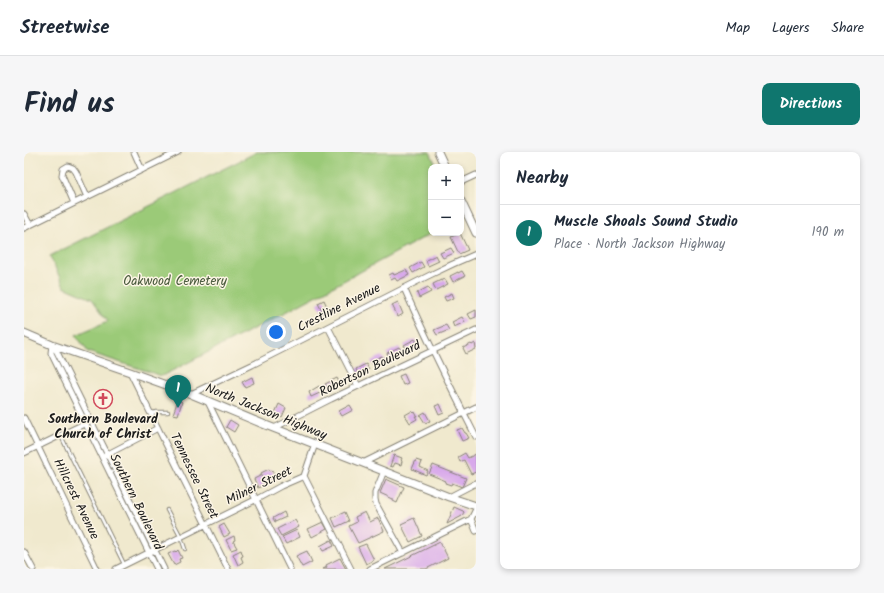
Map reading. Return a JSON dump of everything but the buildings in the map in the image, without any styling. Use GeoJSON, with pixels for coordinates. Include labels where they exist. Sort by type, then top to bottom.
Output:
{"type":"FeatureCollection","features":[{"type":"Feature","properties":{"kind":"main road"},"geometry":{"type":"LineString","coordinates":[[438,152],[444,164]]}},
{"type":"Feature","properties":{"kind":"main road"},"geometry":{"type":"LineString","coordinates":[[464,207],[476,233]]}},
{"type":"Feature","properties":{"kind":"main road","name":"North Jackson Highway"},"geometry":{"type":"LineString","coordinates":[[24,333],[52,345],[191,394],[234,413],[449,497],[476,506]]}},
{"type":"Feature","properties":{"kind":"street"},"geometry":{"type":"LineString","coordinates":[[134,152],[142,170]]}},
{"type":"Feature","properties":{"kind":"street"},"geometry":{"type":"LineString","coordinates":[[24,228],[178,152]]}},
{"type":"Feature","properties":{"kind":"street"},"geometry":{"type":"LineString","coordinates":[[74,203],[62,175],[62,169],[68,166],[73,168],[76,172],[87,197]]}},
{"type":"Feature","properties":{"kind":"street"},"geometry":{"type":"LineString","coordinates":[[464,181],[476,175]]}},
{"type":"Feature","properties":{"kind":"street"},"geometry":{"type":"LineString","coordinates":[[24,214],[30,225]]}},
{"type":"Feature","properties":{"kind":"street","name":"Crestline Avenue"},"geometry":{"type":"LineString","coordinates":[[191,394],[404,288],[476,254]]}},
{"type":"Feature","properties":{"kind":"street"},"geometry":{"type":"LineString","coordinates":[[404,288],[433,351],[476,437]]}},
{"type":"Feature","properties":{"kind":"street"},"geometry":{"type":"LineString","coordinates":[[328,327],[358,386]]}},
{"type":"Feature","properties":{"kind":"street","name":"Robertson Boulevard"},"geometry":{"type":"LineString","coordinates":[[274,428],[476,330]]}},
{"type":"Feature","properties":{"kind":"street","name":"Southern Boulevard"},"geometry":{"type":"LineString","coordinates":[[52,345],[57,352],[164,569]]}},
{"type":"Feature","properties":{"kind":"street","name":"Southern Boulevard"},"geometry":{"type":"LineString","coordinates":[[52,345],[52,353],[85,424],[157,569]]}},
{"type":"Feature","properties":{"kind":"street","name":"Tennessee Street"},"geometry":{"type":"LineString","coordinates":[[130,372],[228,569]]}},
{"type":"Feature","properties":{"kind":"street"},"geometry":{"type":"LineString","coordinates":[[208,402],[257,499],[290,569]]}},
{"type":"Feature","properties":{"kind":"street"},"geometry":{"type":"LineString","coordinates":[[363,463],[476,407]]}},
{"type":"Feature","properties":{"kind":"street","name":"Hillcrest Avenue"},"geometry":{"type":"LineString","coordinates":[[24,418],[97,569]]}},
{"type":"Feature","properties":{"kind":"street"},"geometry":{"type":"LineString","coordinates":[[24,453],[91,420]]}},
{"type":"Feature","properties":{"kind":"street"},"geometry":{"type":"LineString","coordinates":[[102,458],[158,428]]}},
{"type":"Feature","properties":{"kind":"street"},"geometry":{"type":"LineString","coordinates":[[315,444],[304,476],[351,569]]}},
{"type":"Feature","properties":{"kind":"street"},"geometry":{"type":"LineString","coordinates":[[384,471],[375,493],[376,504],[402,553]]}},
{"type":"Feature","properties":{"kind":"street","name":"Milner Street"},"geometry":{"type":"LineString","coordinates":[[116,569],[281,486],[304,476]]}},
{"type":"Feature","properties":{"kind":"street"},"geometry":{"type":"LineString","coordinates":[[449,497],[476,483]]}},
{"type":"Feature","properties":{"kind":"street"},"geometry":{"type":"LineString","coordinates":[[370,569],[471,519],[476,509]]}},
{"type":"Feature","properties":{"kind":"street"},"geometry":{"type":"LineString","coordinates":[[471,519],[476,531]]}},
{"type":"Feature","properties":{"kind":"street"},"geometry":{"type":"LineString","coordinates":[[24,552],[32,569]]}},
{"type":"Feature","properties":{"kind":"lane"},"geometry":{"type":"LineString","coordinates":[[151,413],[168,412]]}},
{"type":"Feature","properties":{"kind":"lane"},"geometry":{"type":"LineString","coordinates":[[60,435],[124,565]]}},
{"type":"Feature","properties":{"kind":"lane"},"geometry":{"type":"LineString","coordinates":[[167,510],[185,550]]}},
{"type":"Feature","properties":{"kind":"green space","name":"Oakwood Cemetery"},"geometry":{"type":"Polygon","coordinates":[[[257,152],[430,152],[436,164],[428,164],[428,235],[288,311],[162,376],[88,352],[76,335],[108,321],[92,299],[64,287],[50,256],[257,152]]]}},
{"type":"Feature","properties":{"kind":"place","name":"Southern Boulevard Church of Christ"},"geometry":{"type":"Point","coordinates":[103,399]}},
{"type":"Feature","properties":{"kind":"place","name":"Muscle Shoals Sound Studio"},"geometry":{"type":"Point","coordinates":[178,408]}}]}
